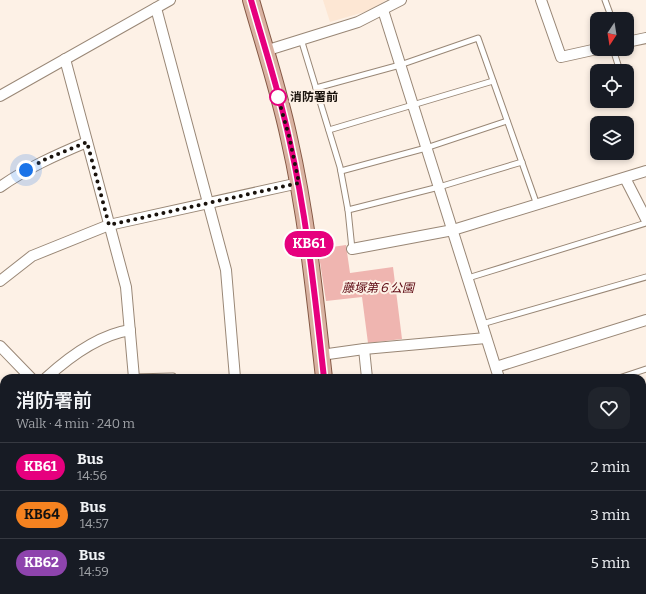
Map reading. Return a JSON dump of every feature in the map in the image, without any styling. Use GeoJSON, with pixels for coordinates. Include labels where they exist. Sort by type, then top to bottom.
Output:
{"type":"FeatureCollection","features":[{"type":"Feature","properties":{"kind":"main road"},"geometry":{"type":"LineString","coordinates":[[251,0],[289,136],[299,183],[307,229],[324,374]]}},
{"type":"Feature","properties":{"kind":"street"},"geometry":{"type":"LineString","coordinates":[[0,96],[170,0]]}},
{"type":"Feature","properties":{"kind":"street"},"geometry":{"type":"LineString","coordinates":[[265,51],[358,22],[401,0]]}},
{"type":"Feature","properties":{"kind":"street"},"geometry":{"type":"LineString","coordinates":[[541,0],[561,57],[590,51]]}},
{"type":"Feature","properties":{"kind":"street"},"geometry":{"type":"LineString","coordinates":[[156,8],[226,270],[235,374]]}},
{"type":"Feature","properties":{"kind":"street"},"geometry":{"type":"LineString","coordinates":[[383,10],[498,374]]}},
{"type":"Feature","properties":{"kind":"street"},"geometry":{"type":"LineString","coordinates":[[634,41],[646,38]]}},
{"type":"Feature","properties":{"kind":"street"},"geometry":{"type":"LineString","coordinates":[[65,59],[126,287],[134,374]]}},
{"type":"Feature","properties":{"kind":"street"},"geometry":{"type":"LineString","coordinates":[[0,187],[16,175],[46,159],[87,142]]}},
{"type":"Feature","properties":{"kind":"street"},"geometry":{"type":"LineString","coordinates":[[352,249],[452,230],[646,171]]}},
{"type":"Feature","properties":{"kind":"street"},"geometry":{"type":"LineString","coordinates":[[625,178],[646,219]]}},
{"type":"Feature","properties":{"kind":"street"},"geometry":{"type":"LineString","coordinates":[[0,281],[32,256],[109,225],[299,183]]}},
{"type":"Feature","properties":{"kind":"street"},"geometry":{"type":"LineString","coordinates":[[496,368],[646,320]]}},
{"type":"Feature","properties":{"kind":"street"},"geometry":{"type":"LineString","coordinates":[[50,374],[67,359],[115,332],[130,330]]}},
{"type":"Feature","properties":{"kind":"street"},"geometry":{"type":"LineString","coordinates":[[322,355],[364,349],[486,338]]}},
{"type":"Feature","properties":{"kind":"street"},"geometry":{"type":"LineString","coordinates":[[0,346],[27,374]]}},
{"type":"Feature","properties":{"kind":"street"},"geometry":{"type":"LineString","coordinates":[[364,349],[367,374]]}},
{"type":"Feature","properties":{"kind":"lane"},"geometry":{"type":"LineString","coordinates":[[605,0],[609,12]]}},
{"type":"Feature","properties":{"kind":"lane"},"geometry":{"type":"LineString","coordinates":[[316,88],[400,65],[478,38],[537,205]]}},
{"type":"Feature","properties":{"kind":"lane"},"geometry":{"type":"LineString","coordinates":[[301,39],[341,171],[348,210],[352,249]]}},
{"type":"Feature","properties":{"kind":"lane"},"geometry":{"type":"LineString","coordinates":[[329,130],[493,81]]}},
{"type":"Feature","properties":{"kind":"lane"},"geometry":{"type":"LineString","coordinates":[[341,171],[426,148],[507,121]]}},
{"type":"Feature","properties":{"kind":"lane"},"geometry":{"type":"LineString","coordinates":[[348,210],[439,187],[522,162]]}},
{"type":"Feature","properties":{"kind":"lane"},"geometry":{"type":"LineString","coordinates":[[468,278],[646,223]]}},
{"type":"Feature","properties":{"kind":"lane"},"geometry":{"type":"LineString","coordinates":[[482,324],[646,276]]}},
{"type":"Feature","properties":{"kind":"lane"},"geometry":{"type":"LineString","coordinates":[[632,374],[646,369]]}},
{"type":"Feature","properties":{"kind":"shaded area"},"geometry":{"type":"Polygon","coordinates":[[[323,0],[386,0],[371,10],[330,22],[323,0]]]}},
{"type":"Feature","properties":{"kind":"green space","name":"藤塚第６公園"},"geometry":{"type":"Polygon","coordinates":[[[346,245],[350,273],[393,267],[402,339],[368,343],[362,297],[326,301],[318,249],[346,245]]]}},
{"type":"Feature","properties":{"kind":"bus line","name":"KB61"},"geometry":{"type":"LineString","coordinates":[[251,0],[289,136],[299,183],[307,229],[324,374]]}},
{"type":"Feature","properties":{"kind":"place","name":"消防署前"},"geometry":{"type":"Point","coordinates":[278,97]}},
{"type":"Feature","properties":{"kind":"route"},"geometry":{"type":"LineString","coordinates":[[26,170],[46,159],[87,142],[109,225],[299,183],[289,136],[277,94],[278,97]]}}]}
